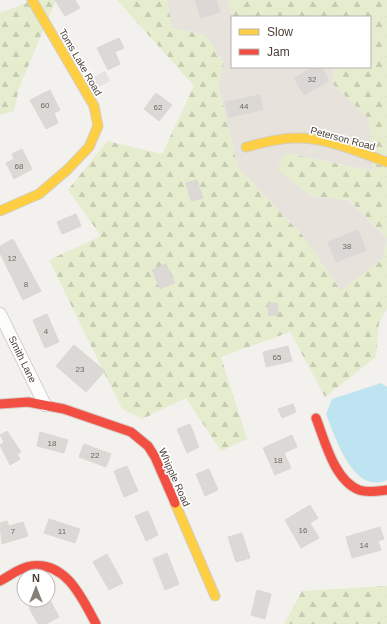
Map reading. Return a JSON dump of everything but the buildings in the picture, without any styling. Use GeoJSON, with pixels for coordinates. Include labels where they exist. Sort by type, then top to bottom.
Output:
{"type":"FeatureCollection","features":[{"type":"Feature","properties":{"kind":"street","name":"Toms Lake Road"},"geometry":{"type":"LineString","coordinates":[[0,211],[39,194],[53,182],[89,147],[98,126],[94,106],[32,0]]}},
{"type":"Feature","properties":{"kind":"street","name":"Peterson Road"},"geometry":{"type":"LineString","coordinates":[[246,147],[285,138],[302,138],[321,142],[387,162]]}},
{"type":"Feature","properties":{"kind":"street","name":"Smith Lane"},"geometry":{"type":"LineString","coordinates":[[0,314],[45,405]]}},
{"type":"Feature","properties":{"kind":"street","name":"Whipple Road"},"geometry":{"type":"LineString","coordinates":[[0,404],[28,402],[64,409],[131,432],[148,446],[155,457],[215,596]]}},
{"type":"Feature","properties":{"kind":"street"},"geometry":{"type":"LineString","coordinates":[[316,418],[337,468],[343,477],[359,490],[368,492],[387,490]]}},
{"type":"Feature","properties":{"kind":"street"},"geometry":{"type":"LineString","coordinates":[[0,581],[30,566],[51,568],[60,572],[74,585],[96,624]]}},
{"type":"Feature","properties":{"kind":"shaded area"},"geometry":{"type":"Polygon","coordinates":[[[167,0],[228,0],[232,16],[231,68],[335,68],[333,84],[369,119],[373,171],[285,153],[311,196],[348,200],[387,238],[383,259],[341,291],[303,236],[238,168],[218,85],[224,63],[205,35],[172,28],[167,0]]]}},
{"type":"Feature","properties":{"kind":"shaded area"},"geometry":{"type":"Polygon","coordinates":[[[105,71],[110,81],[93,90],[88,80],[105,71]]]}},
{"type":"Feature","properties":{"kind":"green space"},"geometry":{"type":"Polygon","coordinates":[[[33,0],[56,0],[19,88],[14,111],[0,115],[0,13],[33,0]]]}},
{"type":"Feature","properties":{"kind":"green space"},"geometry":{"type":"Polygon","coordinates":[[[117,0],[167,0],[172,28],[205,35],[224,63],[218,85],[238,168],[303,236],[341,291],[383,259],[387,239],[387,309],[379,323],[376,357],[325,397],[290,332],[221,357],[247,439],[221,451],[186,398],[142,419],[122,409],[49,260],[101,236],[68,190],[107,141],[162,154],[194,86],[117,0]]]}},
{"type":"Feature","properties":{"kind":"green space"},"geometry":{"type":"Polygon","coordinates":[[[228,0],[387,0],[387,238],[349,200],[311,196],[277,169],[285,153],[373,171],[369,119],[333,84],[335,68],[371,68],[371,16],[232,16],[228,0]]]}},
{"type":"Feature","properties":{"kind":"green space"},"geometry":{"type":"Polygon","coordinates":[[[387,586],[387,624],[284,624],[302,591],[387,586]]]}},
{"type":"Feature","properties":{"kind":"water"},"geometry":{"type":"Polygon","coordinates":[[[381,383],[387,387],[387,480],[375,483],[364,480],[355,472],[347,461],[340,449],[326,414],[332,399],[381,383]]]}},
{"type":"Feature","properties":{"kind":"traffic: slow"},"geometry":{"type":"LineString","coordinates":[[0,211],[39,194],[67,170],[89,147],[98,126],[94,106],[32,0]]}},
{"type":"Feature","properties":{"kind":"traffic: slow"},"geometry":{"type":"LineString","coordinates":[[246,147],[282,139],[307,138],[342,146],[387,162]]}},
{"type":"Feature","properties":{"kind":"traffic: slow"},"geometry":{"type":"LineString","coordinates":[[175,503],[215,596]]}},
{"type":"Feature","properties":{"kind":"traffic: jam"},"geometry":{"type":"LineString","coordinates":[[0,404],[28,402],[64,409],[131,432],[148,446],[155,457],[175,503]]}},
{"type":"Feature","properties":{"kind":"traffic: jam"},"geometry":{"type":"LineString","coordinates":[[316,418],[327,448],[343,478],[350,485],[362,491],[369,492],[387,490]]}},
{"type":"Feature","properties":{"kind":"traffic: jam"},"geometry":{"type":"LineString","coordinates":[[0,581],[19,570],[31,566],[43,566],[54,569],[63,575],[79,593],[96,624]]}}]}
